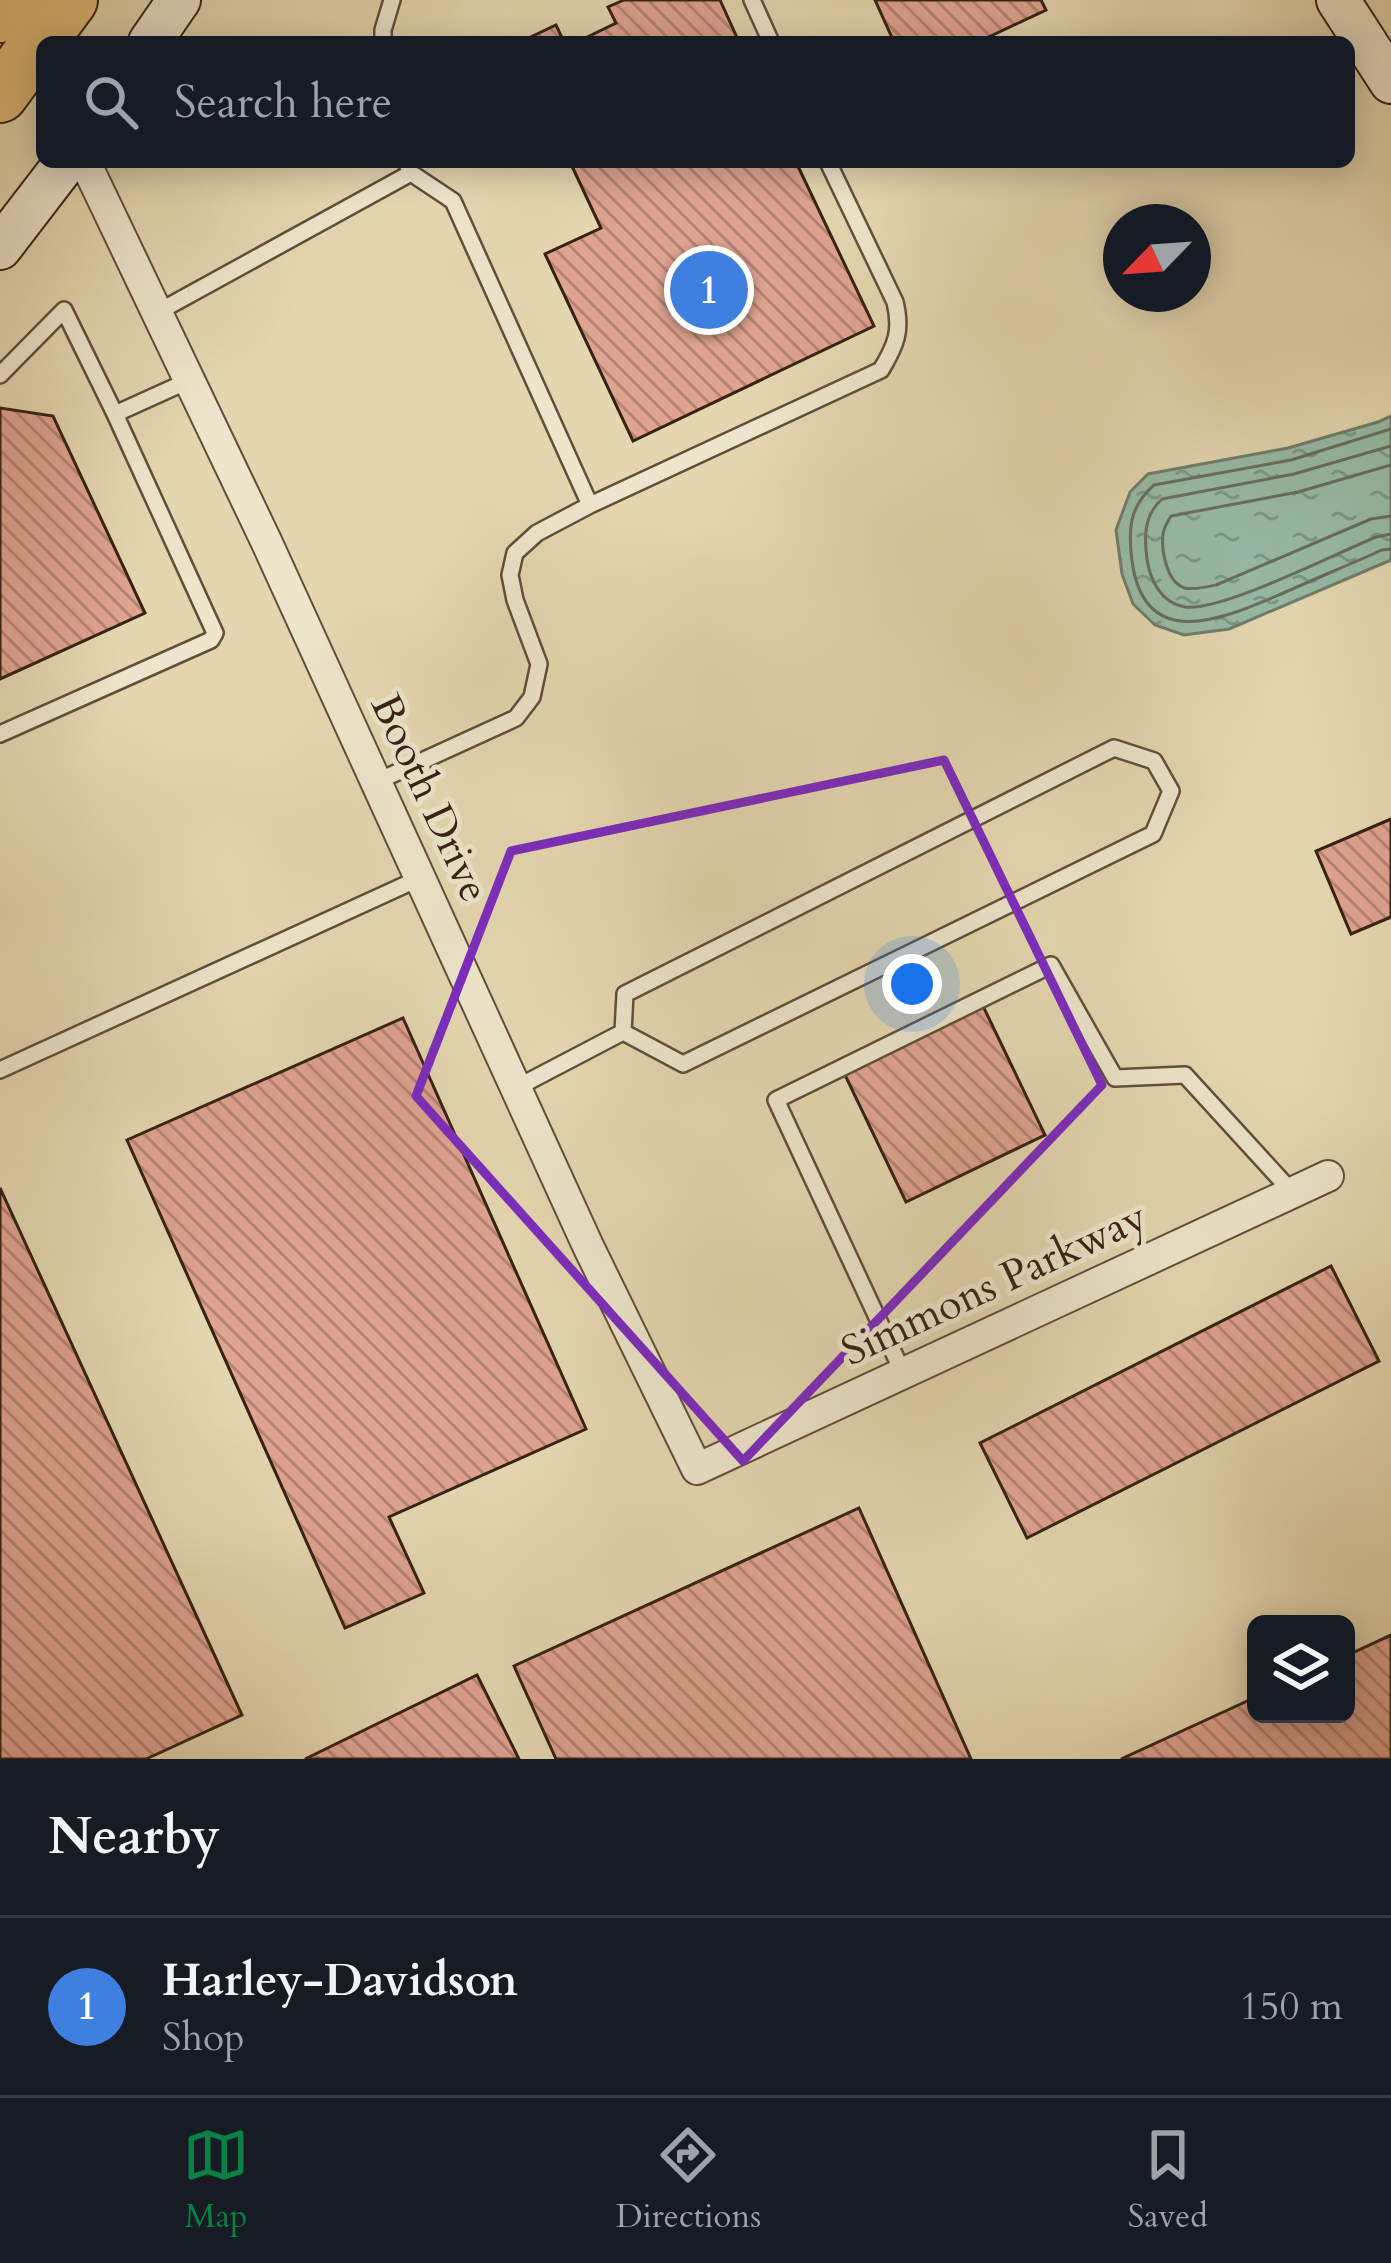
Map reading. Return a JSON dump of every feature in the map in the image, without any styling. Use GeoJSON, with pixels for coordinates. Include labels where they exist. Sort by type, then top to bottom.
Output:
{"type":"FeatureCollection","features":[{"type":"Feature","properties":{"kind":"highway"},"geometry":{"type":"LineString","coordinates":[[0,15],[11,0]]}},
{"type":"Feature","properties":{"kind":"highway"},"geometry":{"type":"LineString","coordinates":[[43,36],[70,0]]}},
{"type":"Feature","properties":{"kind":"highway"},"geometry":{"type":"LineString","coordinates":[[0,95],[36,46]]}},
{"type":"Feature","properties":{"kind":"main road"},"geometry":{"type":"LineString","coordinates":[[154,36],[179,0]]}},
{"type":"Feature","properties":{"kind":"main road"},"geometry":{"type":"LineString","coordinates":[[1338,0],[1391,82]]}},
{"type":"Feature","properties":{"kind":"main road"},"geometry":{"type":"LineString","coordinates":[[0,248],[61,168]]}},
{"type":"Feature","properties":{"kind":"street","name":"Booth Drive"},"geometry":{"type":"LineString","coordinates":[[89,168],[588,1246],[697,1469]]}},
{"type":"Feature","properties":{"kind":"street","name":"Simmons Parkway"},"geometry":{"type":"LineString","coordinates":[[697,1469],[1328,1176]]}},
{"type":"Feature","properties":{"kind":"lane"},"geometry":{"type":"LineString","coordinates":[[383,36],[392,0]]}},
{"type":"Feature","properties":{"kind":"lane"},"geometry":{"type":"LineString","coordinates":[[752,0],[768,36]]}},
{"type":"Feature","properties":{"kind":"lane"},"geometry":{"type":"LineString","coordinates":[[158,312],[408,168],[453,201],[590,505]]}},
{"type":"Feature","properties":{"kind":"lane"},"geometry":{"type":"LineString","coordinates":[[376,782],[516,718],[532,697],[538,664],[514,600],[510,575],[515,553],[537,533],[881,370],[900,324],[895,302],[831,168]]}},
{"type":"Feature","properties":{"kind":"lane"},"geometry":{"type":"LineString","coordinates":[[0,375],[64,310],[214,633],[212,640],[0,734]]}},
{"type":"Feature","properties":{"kind":"lane"},"geometry":{"type":"LineString","coordinates":[[115,414],[190,380]]}},
{"type":"Feature","properties":{"kind":"lane"},"geometry":{"type":"LineString","coordinates":[[1114,748],[1154,761],[1171,791],[1154,834],[682,1064],[622,1032],[625,994],[1114,748]]}},
{"type":"Feature","properties":{"kind":"lane"},"geometry":{"type":"LineString","coordinates":[[0,1070],[420,878]]}},
{"type":"Feature","properties":{"kind":"lane"},"geometry":{"type":"LineString","coordinates":[[903,1373],[776,1100],[1052,965],[1115,1078],[1185,1076],[1292,1192]]}},
{"type":"Feature","properties":{"kind":"lane"},"geometry":{"type":"LineString","coordinates":[[516,1088],[622,1032]]}},
{"type":"Feature","properties":{"kind":"highlighted area"},"geometry":{"type":"Polygon","coordinates":[[[944,760],[1102,1085],[743,1461],[416,1096],[511,851],[944,760]]]}},
{"type":"Feature","properties":{"kind":"water"},"geometry":{"type":"Polygon","coordinates":[[[1391,416],[1391,560],[1229,629],[1184,635],[1155,625],[1133,604],[1122,574],[1116,530],[1130,492],[1148,474],[1288,448],[1391,416]]]}},
{"type":"Feature","properties":{"kind":"building"},"geometry":{"type":"Polygon","coordinates":[[[624,0],[720,0],[736,36],[589,36],[616,23],[608,7],[624,0]]]}},
{"type":"Feature","properties":{"kind":"building"},"geometry":{"type":"Polygon","coordinates":[[[875,0],[1041,0],[1046,10],[991,36],[891,36],[875,0]]]}},
{"type":"Feature","properties":{"kind":"building"},"geometry":{"type":"Polygon","coordinates":[[[556,25],[561,36],[533,36],[556,25]]]}},
{"type":"Feature","properties":{"kind":"building"},"geometry":{"type":"Polygon","coordinates":[[[573,168],[799,168],[874,326],[633,441],[545,254],[601,228],[573,168]]]}},
{"type":"Feature","properties":{"kind":"building"},"geometry":{"type":"Polygon","coordinates":[[[0,408],[53,416],[145,613],[0,679],[0,408]]]}},
{"type":"Feature","properties":{"kind":"building"},"geometry":{"type":"Polygon","coordinates":[[[1391,819],[1391,917],[1351,934],[1316,851],[1391,819]]]}},
{"type":"Feature","properties":{"kind":"building"},"geometry":{"type":"Polygon","coordinates":[[[983,1006],[1045,1135],[906,1202],[844,1073],[983,1006]]]}},
{"type":"Feature","properties":{"kind":"building"},"geometry":{"type":"Polygon","coordinates":[[[403,1018],[586,1429],[389,1517],[424,1593],[345,1628],[127,1140],[403,1018]]]}},
{"type":"Feature","properties":{"kind":"building"},"geometry":{"type":"Polygon","coordinates":[[[0,1188],[242,1715],[146,1759],[0,1759],[0,1188]]]}},
{"type":"Feature","properties":{"kind":"building"},"geometry":{"type":"Polygon","coordinates":[[[1331,1266],[1379,1361],[1027,1538],[980,1443],[1331,1266]]]}},
{"type":"Feature","properties":{"kind":"building"},"geometry":{"type":"Polygon","coordinates":[[[859,1508],[971,1759],[556,1759],[514,1666],[859,1508]]]}},
{"type":"Feature","properties":{"kind":"building"},"geometry":{"type":"Polygon","coordinates":[[[1391,1635],[1391,1759],[1121,1759],[1247,1701],[1247,1723],[1355,1723],[1355,1652],[1391,1635]]]}},
{"type":"Feature","properties":{"kind":"building"},"geometry":{"type":"Polygon","coordinates":[[[477,1675],[519,1759],[305,1759],[477,1675]]]}},
{"type":"Feature","properties":{"kind":"place","name":"Harley-Davidson"},"geometry":{"type":"Point","coordinates":[709,290]}}]}
